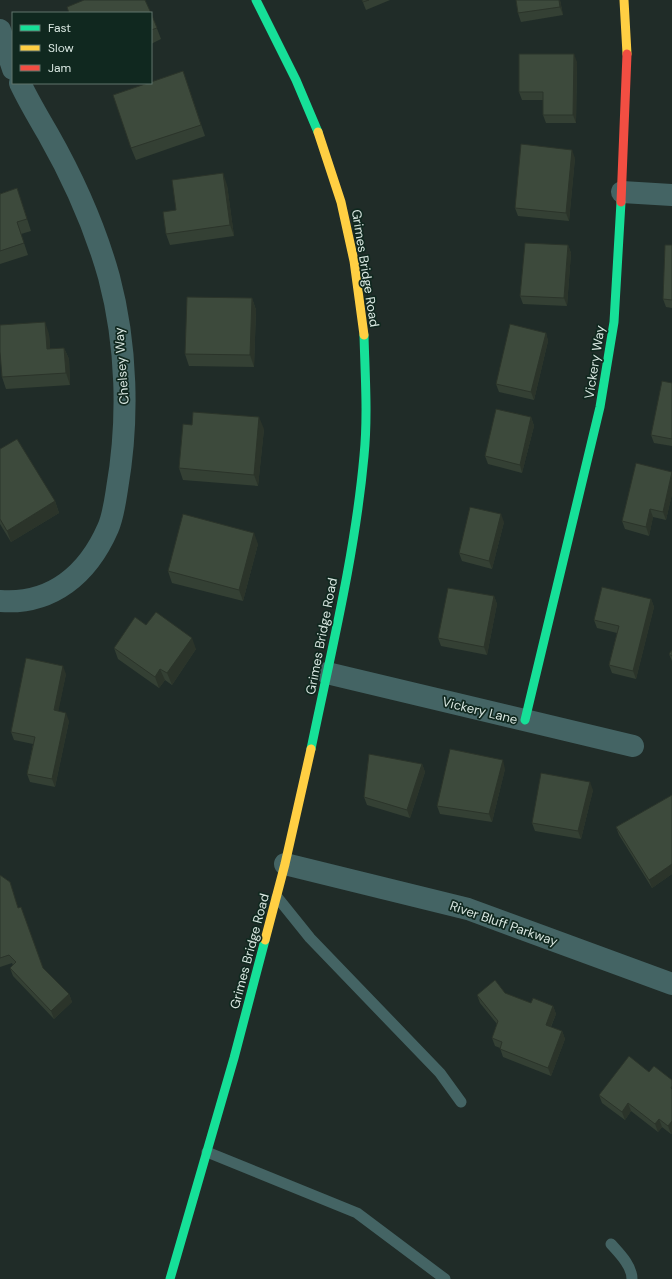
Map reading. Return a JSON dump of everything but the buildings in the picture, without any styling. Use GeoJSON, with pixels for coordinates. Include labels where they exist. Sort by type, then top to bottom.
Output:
{"type":"FeatureCollection","features":[{"type":"Feature","properties":{"kind":"street","name":"Grimes Bridge Road"},"geometry":{"type":"LineString","coordinates":[[170,1279],[234,1058],[285,864],[327,673],[356,524],[364,455],[366,387],[363,323],[354,261],[341,202],[320,138],[296,80],[256,0]]}},
{"type":"Feature","properties":{"kind":"street","name":"Vickery Way"},"geometry":{"type":"LineString","coordinates":[[525,720],[600,407],[614,322],[622,192],[627,42],[624,0]]}},
{"type":"Feature","properties":{"kind":"street"},"geometry":{"type":"LineString","coordinates":[[0,30],[12,66]]}},
{"type":"Feature","properties":{"kind":"street","name":"Chelsey Way"},"geometry":{"type":"LineString","coordinates":[[0,601],[12,602],[34,599],[56,591],[80,573],[96,552],[109,526],[116,496],[122,463],[124,426],[124,390],[121,347],[109,277],[97,241],[68,171],[21,84]]}},
{"type":"Feature","properties":{"kind":"street"},"geometry":{"type":"LineString","coordinates":[[622,192],[672,195]]}},
{"type":"Feature","properties":{"kind":"street","name":"Vickery Lane"},"geometry":{"type":"LineString","coordinates":[[327,673],[633,746]]}},
{"type":"Feature","properties":{"kind":"street","name":"River Bluff Parkway"},"geometry":{"type":"LineString","coordinates":[[285,864],[468,909],[672,984]]}},
{"type":"Feature","properties":{"kind":"lane"},"geometry":{"type":"LineString","coordinates":[[277,897],[310,938],[440,1073],[461,1102]]}},
{"type":"Feature","properties":{"kind":"lane"},"geometry":{"type":"LineString","coordinates":[[207,1152],[357,1213],[445,1279]]}},
{"type":"Feature","properties":{"kind":"lane"},"geometry":{"type":"LineString","coordinates":[[612,1244],[624,1259],[632,1274],[632,1279]]}},
{"type":"Feature","properties":{"kind":"traffic: fast"},"geometry":{"type":"LineString","coordinates":[[256,0],[296,80],[318,132]]}},
{"type":"Feature","properties":{"kind":"traffic: fast"},"geometry":{"type":"LineString","coordinates":[[525,720],[600,407],[614,322],[621,202]]}},
{"type":"Feature","properties":{"kind":"traffic: fast"},"geometry":{"type":"LineString","coordinates":[[311,749],[349,567],[360,493],[366,426],[364,335]]}},
{"type":"Feature","properties":{"kind":"traffic: fast"},"geometry":{"type":"LineString","coordinates":[[170,1279],[234,1058],[265,940]]}},
{"type":"Feature","properties":{"kind":"traffic: slow"},"geometry":{"type":"LineString","coordinates":[[624,0],[627,54]]}},
{"type":"Feature","properties":{"kind":"traffic: slow"},"geometry":{"type":"LineString","coordinates":[[318,132],[341,202],[354,261],[364,335]]}},
{"type":"Feature","properties":{"kind":"traffic: slow"},"geometry":{"type":"LineString","coordinates":[[265,940],[285,864],[311,749]]}},
{"type":"Feature","properties":{"kind":"traffic: jam"},"geometry":{"type":"LineString","coordinates":[[621,202],[627,54]]}}]}
